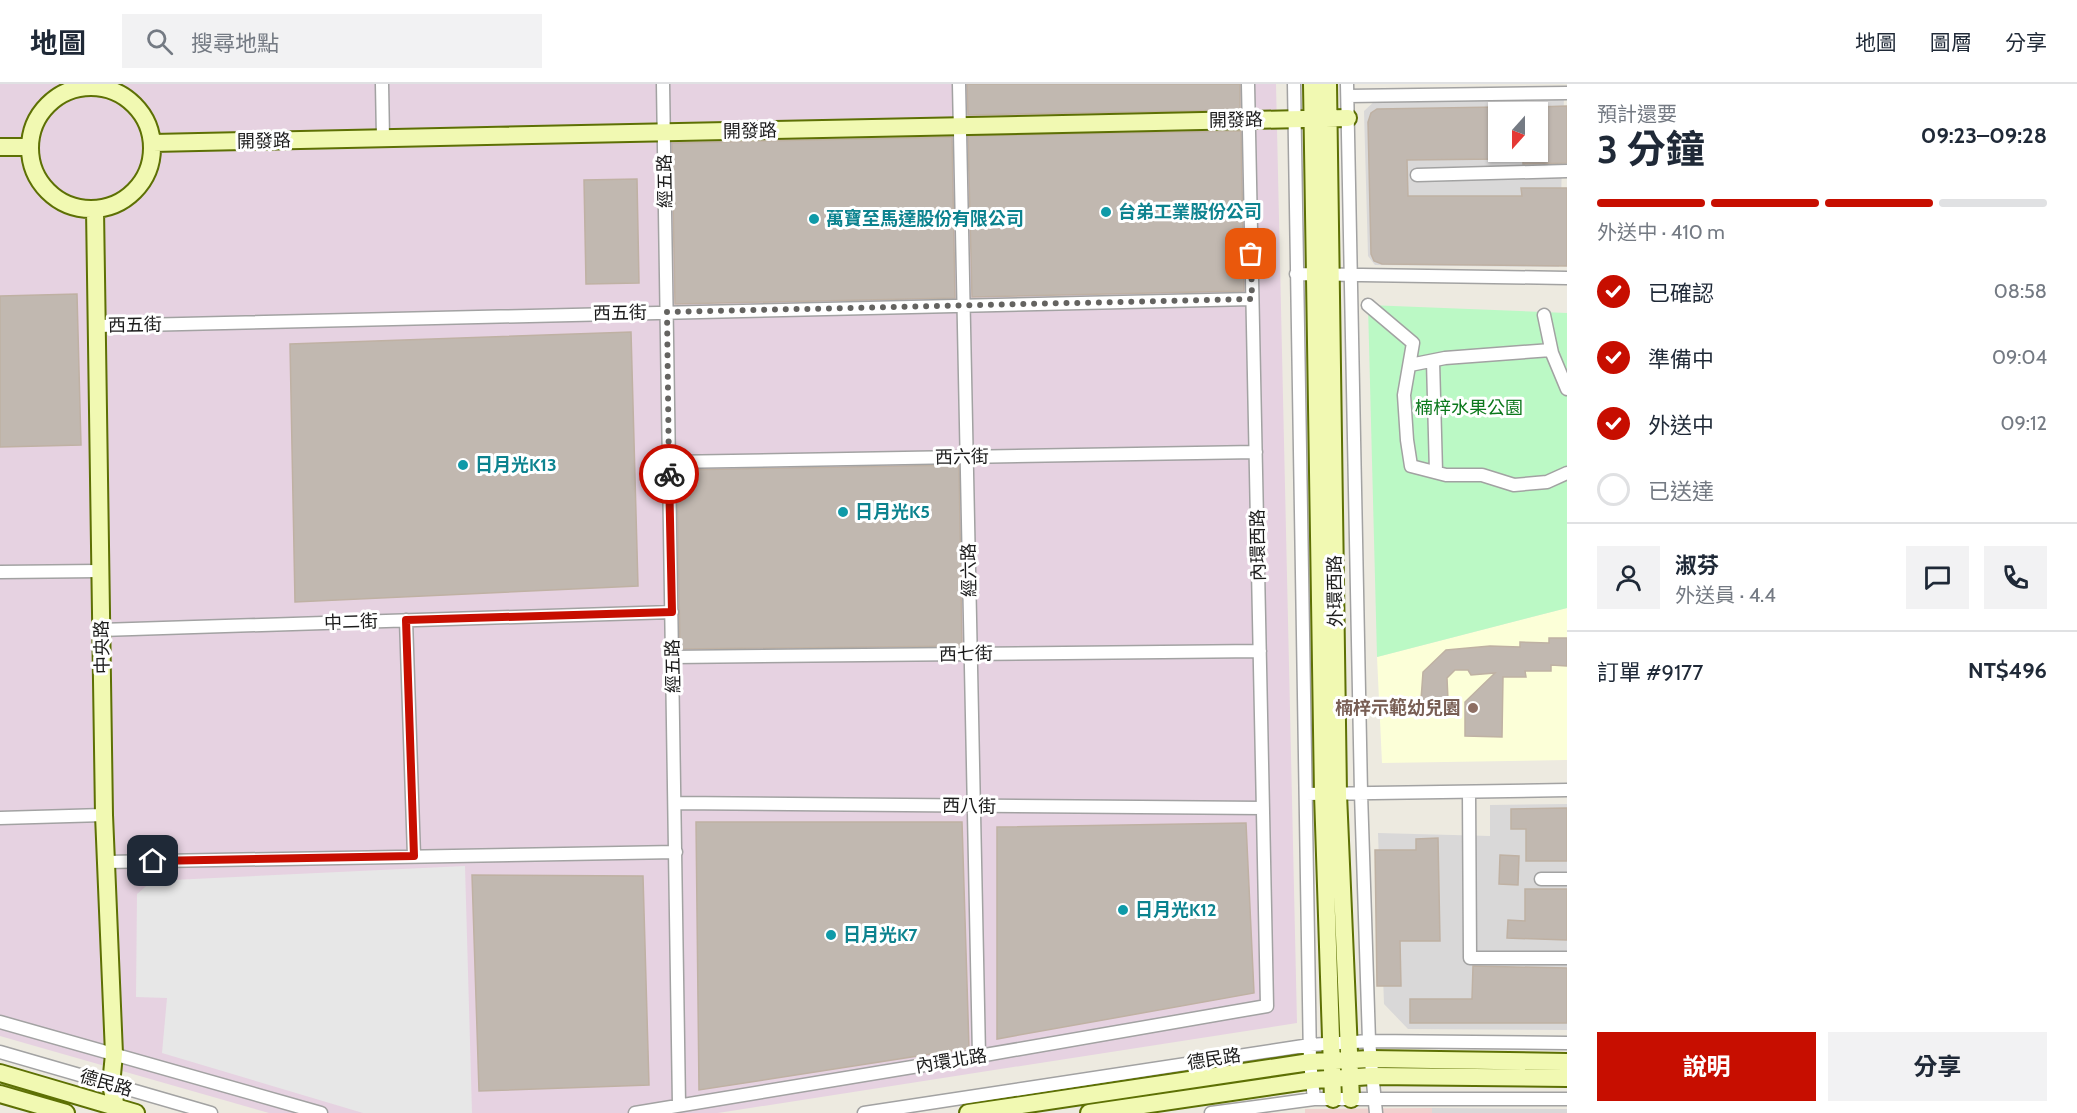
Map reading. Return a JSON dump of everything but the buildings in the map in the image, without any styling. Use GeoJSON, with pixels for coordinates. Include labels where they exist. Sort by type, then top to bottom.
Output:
{"type":"FeatureCollection","features":[{"type":"Feature","properties":{"kind":"street"},"geometry":{"type":"LineString","coordinates":[[382,84],[383,138]]}},
{"type":"Feature","properties":{"kind":"street","name":"經五路"},"geometry":{"type":"LineString","coordinates":[[663,84],[679,1105]]}},
{"type":"Feature","properties":{"kind":"street","name":"經六路"},"geometry":{"type":"LineString","coordinates":[[959,84],[979,1056]]}},
{"type":"Feature","properties":{"kind":"street","name":"內環西路"},"geometry":{"type":"LineString","coordinates":[[1248,84],[1267,1006]]}},
{"type":"Feature","properties":{"kind":"street","name":"外環西路"},"geometry":{"type":"LineString","coordinates":[[1294,84],[1310,1062],[1314,1099]]}},
{"type":"Feature","properties":{"kind":"street","name":"外環西路"},"geometry":{"type":"LineString","coordinates":[[1312,84],[1321,119]]}},
{"type":"Feature","properties":{"kind":"street","name":"外環西路"},"geometry":{"type":"LineString","coordinates":[[1328,84],[1321,119],[1331,794],[1330,1044],[1333,1098]]}},
{"type":"Feature","properties":{"kind":"street"},"geometry":{"type":"LineString","coordinates":[[88,85],[123,95],[133,103],[143,114],[153,143],[149,168],[141,184],[120,202],[95,209],[77,207],[61,201],[46,189],[33,167],[29,147],[35,121],[52,100],[63,93],[88,85]]}},
{"type":"Feature","properties":{"kind":"street"},"geometry":{"type":"LineString","coordinates":[[1347,90],[1567,93]]}},
{"type":"Feature","properties":{"kind":"street","name":"外環西路"},"geometry":{"type":"LineString","coordinates":[[1347,90],[1361,793],[1369,1041],[1376,1113]]}},
{"type":"Feature","properties":{"kind":"street","name":"開發路"},"geometry":{"type":"LineString","coordinates":[[153,143],[1348,118]]}},
{"type":"Feature","properties":{"kind":"street"},"geometry":{"type":"LineString","coordinates":[[0,147],[29,147]]}},
{"type":"Feature","properties":{"kind":"street"},"geometry":{"type":"LineString","coordinates":[[1417,175],[1567,171]]}},
{"type":"Feature","properties":{"kind":"street","name":"中央路"},"geometry":{"type":"LineString","coordinates":[[95,209],[104,815],[114,1054],[111,1084]]}},
{"type":"Feature","properties":{"kind":"street"},"geometry":{"type":"LineString","coordinates":[[1296,274],[1567,278]]}},
{"type":"Feature","properties":{"kind":"street","name":"西五街"},"geometry":{"type":"LineString","coordinates":[[97,326],[1252,299]]}},
{"type":"Feature","properties":{"kind":"street"},"geometry":{"type":"LineString","coordinates":[[1368,305],[1413,343],[1404,395],[1411,466],[1446,475],[1482,475],[1514,485],[1547,482],[1567,473]]}},
{"type":"Feature","properties":{"kind":"street"},"geometry":{"type":"LineString","coordinates":[[1544,315],[1551,350],[1567,389]]}},
{"type":"Feature","properties":{"kind":"street"},"geometry":{"type":"LineString","coordinates":[[1410,365],[1551,350]]}},
{"type":"Feature","properties":{"kind":"street"},"geometry":{"type":"LineString","coordinates":[[1433,361],[1437,472]]}},
{"type":"Feature","properties":{"kind":"street","name":"西六街"},"geometry":{"type":"LineString","coordinates":[[669,462],[1256,452]]}},
{"type":"Feature","properties":{"kind":"street"},"geometry":{"type":"LineString","coordinates":[[0,572],[100,571]]}},
{"type":"Feature","properties":{"kind":"street","name":"中二街"},"geometry":{"type":"LineString","coordinates":[[101,630],[672,612]]}},
{"type":"Feature","properties":{"kind":"street"},"geometry":{"type":"LineString","coordinates":[[406,620],[414,856]]}},
{"type":"Feature","properties":{"kind":"street","name":"西七街"},"geometry":{"type":"LineString","coordinates":[[672,657],[1260,651]]}},
{"type":"Feature","properties":{"kind":"street"},"geometry":{"type":"LineString","coordinates":[[1306,794],[1567,790]]}},
{"type":"Feature","properties":{"kind":"street"},"geometry":{"type":"LineString","coordinates":[[1469,792],[1470,958],[1567,958]]}},
{"type":"Feature","properties":{"kind":"street","name":"外環西路"},"geometry":{"type":"LineString","coordinates":[[1331,794],[1352,1099]]}},
{"type":"Feature","properties":{"kind":"street","name":"西八街"},"geometry":{"type":"LineString","coordinates":[[675,803],[1263,808]]}},
{"type":"Feature","properties":{"kind":"street"},"geometry":{"type":"LineString","coordinates":[[0,818],[104,815]]}},
{"type":"Feature","properties":{"kind":"street"},"geometry":{"type":"LineString","coordinates":[[106,862],[676,852]]}},
{"type":"Feature","properties":{"kind":"street"},"geometry":{"type":"LineString","coordinates":[[1541,879],[1567,879]]}},
{"type":"Feature","properties":{"kind":"street","name":"內環北路"},"geometry":{"type":"LineString","coordinates":[[635,1113],[1267,1006]]}},
{"type":"Feature","properties":{"kind":"street"},"geometry":{"type":"LineString","coordinates":[[0,1022],[321,1113]]}},
{"type":"Feature","properties":{"kind":"street","name":"德民路"},"geometry":{"type":"LineString","coordinates":[[864,1113],[979,1108],[1310,1045],[1369,1041],[1567,1043]]}},
{"type":"Feature","properties":{"kind":"street","name":"德民路"},"geometry":{"type":"LineString","coordinates":[[0,1052],[211,1113]]}},
{"type":"Feature","properties":{"kind":"street","name":"德民路"},"geometry":{"type":"LineString","coordinates":[[1091,1086],[1310,1062],[1350,1060],[1371,1068],[1567,1078]]}},
{"type":"Feature","properties":{"kind":"street","name":"德民路"},"geometry":{"type":"LineString","coordinates":[[1094,1113],[1313,1080],[1350,1078],[1371,1068],[1567,1062]]}},
{"type":"Feature","properties":{"kind":"street","name":"德民路"},"geometry":{"type":"LineString","coordinates":[[0,1073],[96,1108],[136,1113]]}},
{"type":"Feature","properties":{"kind":"street"},"geometry":{"type":"LineString","coordinates":[[96,1108],[111,1084]]}},
{"type":"Feature","properties":{"kind":"street"},"geometry":{"type":"LineString","coordinates":[[111,1084],[115,1110]]}},
{"type":"Feature","properties":{"kind":"street"},"geometry":{"type":"LineString","coordinates":[[1091,1086],[1094,1113]]}},
{"type":"Feature","properties":{"kind":"street"},"geometry":{"type":"LineString","coordinates":[[0,1094],[66,1113]]}},
{"type":"Feature","properties":{"kind":"street"},"geometry":{"type":"LineString","coordinates":[[1211,1113],[1333,1098],[1567,1099]]}},
{"type":"Feature","properties":{"kind":"shaded area"},"geometry":{"type":"Polygon","coordinates":[[[0,84],[1276,84],[1297,1023],[718,1113],[269,1113],[0,1036],[0,84]]]}},
{"type":"Feature","properties":{"kind":"shaded area"},"geometry":{"type":"Polygon","coordinates":[[[1564,96],[1559,267],[1375,265],[1368,256],[1364,111],[1376,100],[1564,96]]]}},
{"type":"Feature","properties":{"kind":"shaded area","name":"楠梓示範幼兒園"},"geometry":{"type":"Polygon","coordinates":[[[1567,608],[1567,760],[1382,763],[1377,657],[1567,608]]]}},
{"type":"Feature","properties":{"kind":"shaded area"},"geometry":{"type":"Polygon","coordinates":[[[1567,804],[1567,1030],[1408,1029],[1384,1004],[1378,833],[1490,836],[1490,805],[1567,804]]]}},
{"type":"Feature","properties":{"kind":"shaded area"},"geometry":{"type":"Polygon","coordinates":[[[465,866],[472,1113],[363,1113],[162,1053],[167,998],[136,997],[137,894],[152,881],[465,866]]]}},
{"type":"Feature","properties":{"kind":"shaded area"},"geometry":{"type":"Polygon","coordinates":[[[1432,1108],[1567,1109],[1567,1113],[1432,1113],[1432,1108]]]}},
{"type":"Feature","properties":{"kind":"shaded area"},"geometry":{"type":"Polygon","coordinates":[[[1432,1108],[1432,1113],[1305,1113],[1305,1109],[1432,1108]]]}},
{"type":"Feature","properties":{"kind":"green space","name":"楠梓水果公園"},"geometry":{"type":"Polygon","coordinates":[[[1368,305],[1567,313],[1567,608],[1377,657],[1368,305]]]}},
{"type":"Feature","properties":{"kind":"way so far"},"geometry":{"type":"LineString","coordinates":[[669,474],[667,312],[1252,299],[1251,254]]}},
{"type":"Feature","properties":{"kind":"place","name":"台弟工業股份公司"},"geometry":{"type":"Point","coordinates":[1106,212]}},
{"type":"Feature","properties":{"kind":"place","name":"萬寶至馬達股份有限公司"},"geometry":{"type":"Point","coordinates":[814,219]}},
{"type":"Feature","properties":{"kind":"place","name":"日月光K13"},"geometry":{"type":"Point","coordinates":[463,465]}},
{"type":"Feature","properties":{"kind":"place","name":"日月光K5"},"geometry":{"type":"Point","coordinates":[843,512]}},
{"type":"Feature","properties":{"kind":"place","name":"楠梓示範幼兒園"},"geometry":{"type":"Point","coordinates":[1473,708]}},
{"type":"Feature","properties":{"kind":"place","name":"日月光K12"},"geometry":{"type":"Point","coordinates":[1123,910]}},
{"type":"Feature","properties":{"kind":"place","name":"日月光K7"},"geometry":{"type":"Point","coordinates":[831,935]}},
{"type":"Feature","properties":{"kind":"route"},"geometry":{"type":"LineString","coordinates":[[153,861],[414,856],[406,620],[672,612],[669,474]]}}]}
